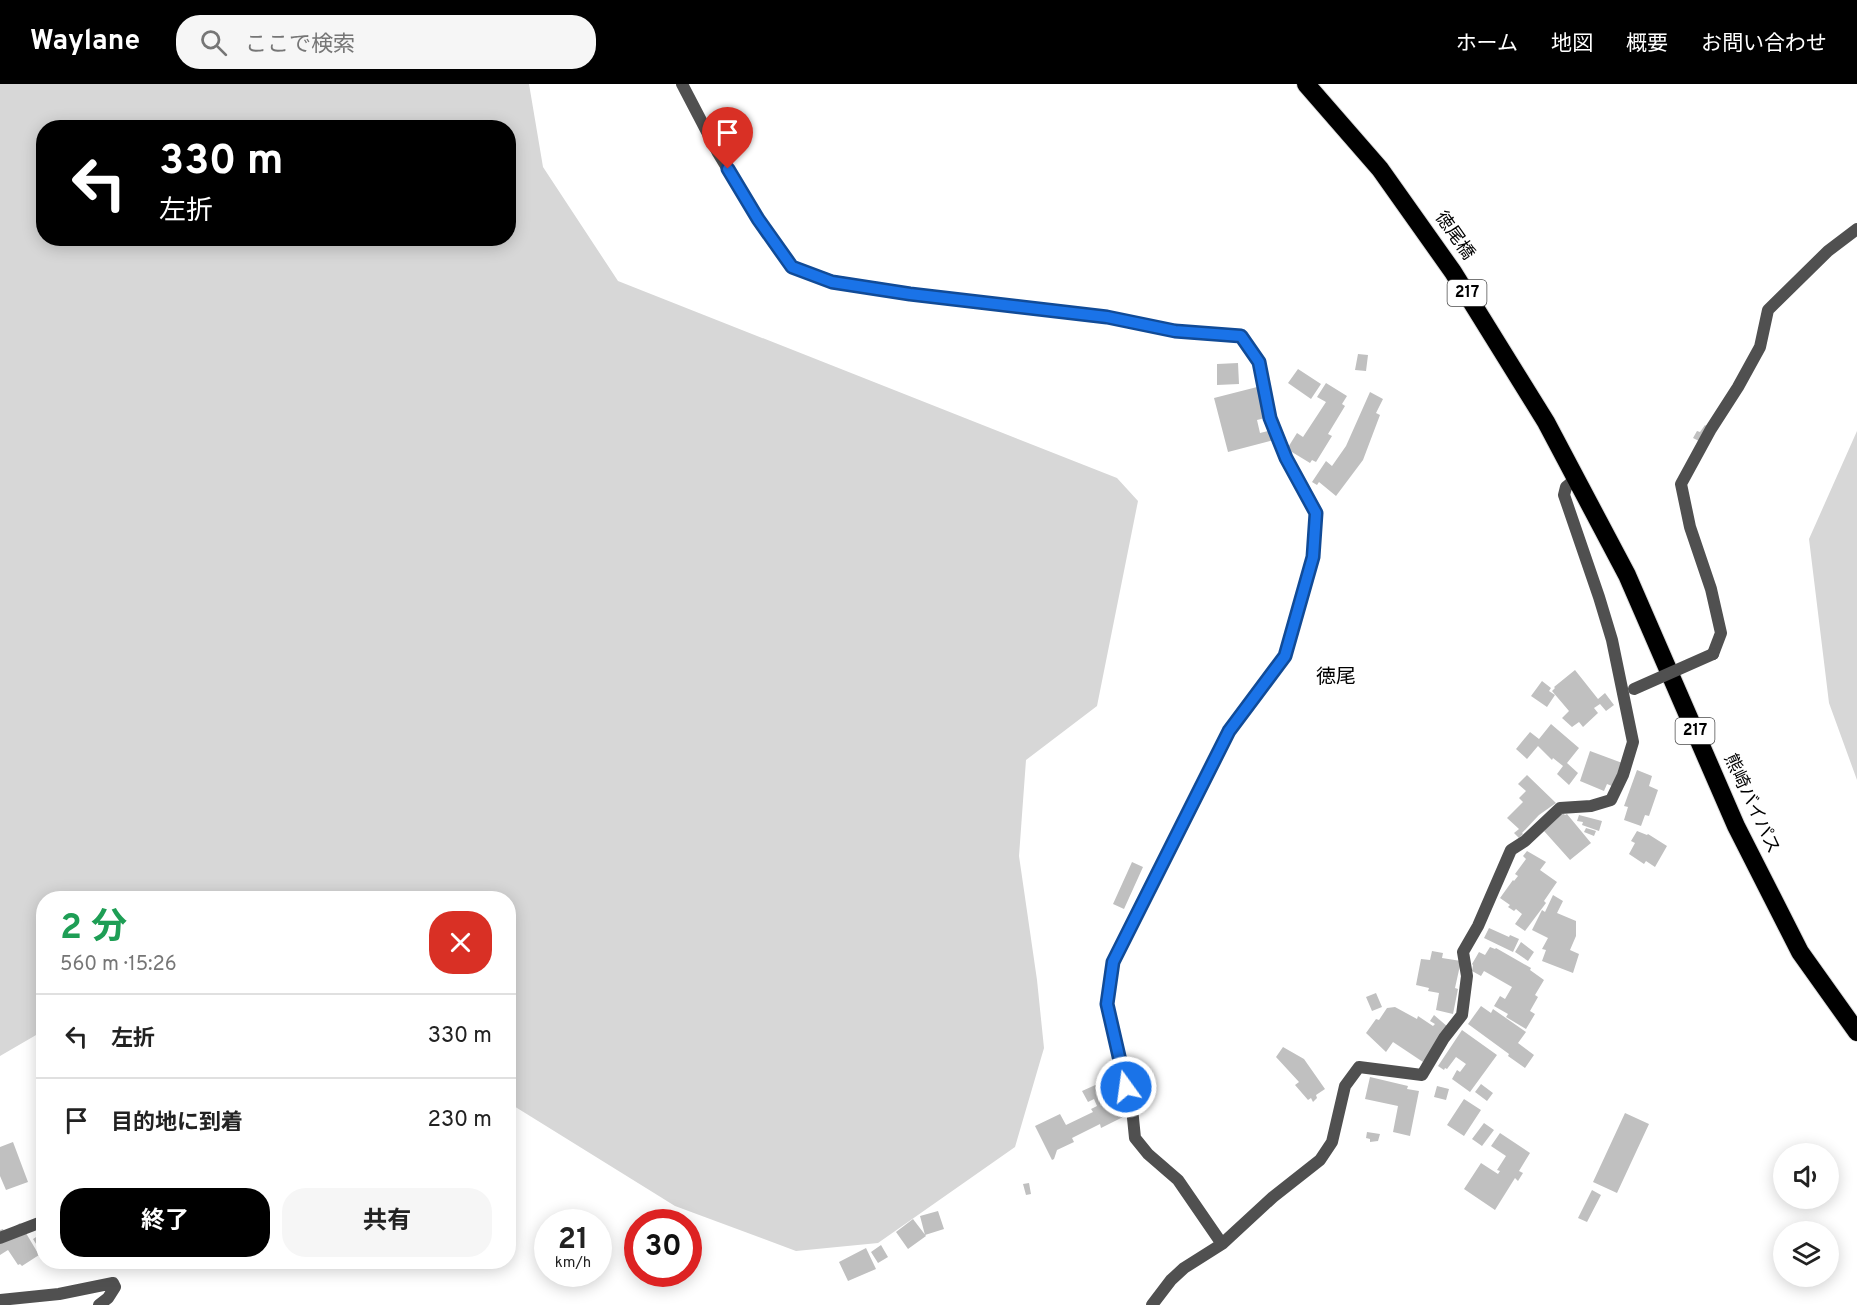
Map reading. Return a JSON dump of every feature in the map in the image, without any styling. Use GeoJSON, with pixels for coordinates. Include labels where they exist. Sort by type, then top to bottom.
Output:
{"type":"FeatureCollection","features":[{"type":"Feature","properties":{"kind":"highway","name":"徳尾橋"},"geometry":{"type":"LineString","coordinates":[[1306,84],[1380,169],[1454,272],[1546,422]]}},
{"type":"Feature","properties":{"kind":"highway","name":"熊崎バイパス"},"geometry":{"type":"LineString","coordinates":[[1546,422],[1627,575],[1736,826],[1800,952],[1857,1032]]}},
{"type":"Feature","properties":{"kind":"street"},"geometry":{"type":"LineString","coordinates":[[682,84],[718,153],[758,219],[792,267],[832,282],[910,294],[1107,317],[1175,331],[1241,336],[1259,362],[1270,418],[1286,458],[1316,513],[1313,557],[1285,656],[1229,731],[1113,962],[1107,1004],[1132,1108],[1135,1138],[1148,1154],[1178,1180],[1222,1244]]}},
{"type":"Feature","properties":{"kind":"street"},"geometry":{"type":"LineString","coordinates":[[1628,690],[1713,654],[1721,633],[1711,589],[1690,527],[1681,484],[1760,346],[1768,310],[1828,251],[1857,229]]}},
{"type":"Feature","properties":{"kind":"street"},"geometry":{"type":"LineString","coordinates":[[1152,1305],[1171,1280],[1184,1268],[1222,1244],[1273,1197],[1320,1160],[1332,1142],[1345,1086],[1359,1067],[1422,1076],[1444,1038],[1462,1015],[1467,976],[1463,952],[1478,926],[1510,850],[1525,841],[1560,808],[1591,806],[1611,800],[1623,775],[1633,742],[1628,690],[1564,495],[1566,487],[1576,479]]}},
{"type":"Feature","properties":{"kind":"street"},"geometry":{"type":"LineString","coordinates":[[0,1238],[36,1224]]}},
{"type":"Feature","properties":{"kind":"street"},"geometry":{"type":"LineString","coordinates":[[0,1300],[59,1294],[113,1283],[115,1287],[108,1298],[99,1305]]}},
{"type":"Feature","properties":{"kind":"shaded area"},"geometry":{"type":"Polygon","coordinates":[[[0,84],[529,84],[543,167],[618,281],[1117,478],[1138,501],[1097,706],[1026,760],[1019,856],[1037,980],[1044,1048],[1015,1147],[878,1243],[796,1251],[702,1216],[702,1209],[683,1209],[675,1206],[516,1107],[516,891],[36,891],[36,1035],[0,1056],[0,84]]]}},
{"type":"Feature","properties":{"kind":"shaded area"},"geometry":{"type":"Polygon","coordinates":[[[1857,431],[1857,780],[1829,703],[1809,539],[1857,431]]]}},
{"type":"Feature","properties":{"kind":"building"},"geometry":{"type":"Polygon","coordinates":[[[1358,354],[1368,355],[1366,371],[1355,370],[1358,354]]]}},
{"type":"Feature","properties":{"kind":"building"},"geometry":{"type":"Polygon","coordinates":[[[1238,363],[1239,384],[1217,385],[1217,364],[1238,363]]]}},
{"type":"Feature","properties":{"kind":"building"},"geometry":{"type":"Polygon","coordinates":[[[1298,369],[1321,384],[1311,399],[1288,383],[1298,369]]]}},
{"type":"Feature","properties":{"kind":"building"},"geometry":{"type":"Polygon","coordinates":[[[1326,383],[1347,396],[1342,404],[1345,406],[1328,434],[1332,436],[1316,462],[1312,460],[1310,463],[1287,449],[1297,433],[1303,437],[1326,402],[1317,397],[1326,383]]]}},
{"type":"Feature","properties":{"kind":"building"},"geometry":{"type":"Polygon","coordinates":[[[1261,386],[1269,417],[1257,420],[1260,433],[1272,430],[1274,440],[1228,452],[1214,398],[1261,386]]]}},
{"type":"Feature","properties":{"kind":"building"},"geometry":{"type":"Polygon","coordinates":[[[1370,392],[1383,399],[1376,413],[1380,415],[1363,460],[1336,496],[1319,482],[1317,485],[1312,482],[1326,461],[1332,466],[1346,446],[1370,392]]]}},
{"type":"Feature","properties":{"kind":"building"},"geometry":{"type":"Polygon","coordinates":[[[1705,425],[1711,429],[1703,443],[1693,438],[1697,431],[1700,432],[1705,425]]]}},
{"type":"Feature","properties":{"kind":"building"},"geometry":{"type":"Polygon","coordinates":[[[1575,670],[1598,699],[1605,693],[1614,705],[1606,711],[1600,704],[1594,708],[1598,713],[1583,727],[1579,722],[1572,727],[1562,718],[1569,711],[1552,691],[1575,670]]]}},
{"type":"Feature","properties":{"kind":"building"},"geometry":{"type":"Polygon","coordinates":[[[1542,681],[1551,688],[1549,691],[1555,695],[1547,707],[1531,696],[1542,681]]]}},
{"type":"Feature","properties":{"kind":"building"},"geometry":{"type":"Polygon","coordinates":[[[1551,724],[1579,748],[1567,763],[1578,773],[1569,785],[1557,774],[1563,766],[1553,758],[1552,760],[1538,746],[1527,759],[1516,749],[1530,732],[1539,739],[1551,724]]]}},
{"type":"Feature","properties":{"kind":"building"},"geometry":{"type":"Polygon","coordinates":[[[1590,751],[1625,764],[1617,788],[1607,784],[1604,791],[1580,781],[1590,751]]]}},
{"type":"Feature","properties":{"kind":"building"},"geometry":{"type":"Polygon","coordinates":[[[1637,770],[1652,776],[1649,786],[1658,790],[1649,816],[1645,815],[1641,826],[1624,820],[1628,807],[1624,806],[1637,770]]]}},
{"type":"Feature","properties":{"kind":"building"},"geometry":{"type":"Polygon","coordinates":[[[1527,775],[1556,803],[1539,815],[1519,838],[1514,833],[1519,829],[1507,818],[1523,802],[1519,798],[1526,791],[1518,784],[1527,775]]]}},
{"type":"Feature","properties":{"kind":"building"},"geometry":{"type":"Polygon","coordinates":[[[1563,813],[1567,814],[1591,843],[1570,860],[1544,831],[1563,813]]]}},
{"type":"Feature","properties":{"kind":"building"},"geometry":{"type":"Polygon","coordinates":[[[1579,815],[1602,821],[1599,831],[1577,821],[1579,815]]]}},
{"type":"Feature","properties":{"kind":"building"},"geometry":{"type":"Polygon","coordinates":[[[1586,828],[1596,831],[1594,836],[1584,832],[1586,828]]]}},
{"type":"Feature","properties":{"kind":"building"},"geometry":{"type":"Polygon","coordinates":[[[1637,831],[1648,834],[1667,846],[1655,867],[1646,861],[1644,864],[1629,854],[1635,843],[1631,841],[1637,831]]]}},
{"type":"Feature","properties":{"kind":"building"},"geometry":{"type":"Polygon","coordinates":[[[1527,851],[1546,862],[1540,870],[1557,882],[1544,901],[1546,903],[1525,931],[1515,924],[1522,914],[1508,907],[1510,905],[1500,898],[1518,876],[1515,874],[1526,859],[1523,856],[1527,851]]]}},
{"type":"Feature","properties":{"kind":"building"},"geometry":{"type":"Polygon","coordinates":[[[1132,862],[1143,867],[1124,909],[1113,904],[1132,862]]]}},
{"type":"Feature","properties":{"kind":"building"},"geometry":{"type":"Polygon","coordinates":[[[1553,895],[1563,901],[1557,913],[1576,921],[1576,936],[1570,950],[1579,954],[1573,973],[1542,961],[1546,950],[1542,949],[1548,938],[1532,930],[1542,910],[1545,912],[1553,895]]]}},
{"type":"Feature","properties":{"kind":"building"},"geometry":{"type":"Polygon","coordinates":[[[1489,928],[1519,939],[1513,952],[1484,938],[1489,928]]]}},
{"type":"Feature","properties":{"kind":"building"},"geometry":{"type":"Polygon","coordinates":[[[1521,942],[1534,952],[1528,961],[1515,952],[1521,942]]]}},
{"type":"Feature","properties":{"kind":"building"},"geometry":{"type":"Polygon","coordinates":[[[1490,947],[1496,948],[1531,968],[1530,970],[1544,980],[1535,995],[1538,997],[1530,1011],[1535,1014],[1526,1029],[1506,1017],[1508,1014],[1494,1006],[1500,996],[1505,999],[1512,987],[1484,971],[1481,976],[1472,971],[1472,964],[1479,952],[1485,955],[1490,947]]]}},
{"type":"Feature","properties":{"kind":"building"},"geometry":{"type":"Polygon","coordinates":[[[1432,951],[1443,953],[1442,958],[1461,961],[1455,988],[1458,989],[1453,1014],[1436,1010],[1439,993],[1416,985],[1421,959],[1430,960],[1432,951]]]}},
{"type":"Feature","properties":{"kind":"building"},"geometry":{"type":"Polygon","coordinates":[[[1376,993],[1382,1007],[1372,1011],[1366,997],[1376,993]]]}},
{"type":"Feature","properties":{"kind":"building"},"geometry":{"type":"Polygon","coordinates":[[[1481,1006],[1491,1013],[1493,1009],[1526,1032],[1518,1043],[1534,1055],[1525,1068],[1468,1024],[1481,1006]]]}},
{"type":"Feature","properties":{"kind":"building"},"geometry":{"type":"Polygon","coordinates":[[[1395,1007],[1417,1019],[1418,1016],[1433,1026],[1435,1024],[1430,1021],[1434,1015],[1448,1027],[1426,1062],[1393,1042],[1386,1052],[1366,1033],[1387,1008],[1395,1007]]]}},
{"type":"Feature","properties":{"kind":"building"},"geometry":{"type":"Polygon","coordinates":[[[1462,1030],[1497,1055],[1470,1092],[1452,1079],[1457,1070],[1460,1072],[1466,1064],[1456,1057],[1447,1069],[1444,1070],[1438,1066],[1462,1030]]]}},
{"type":"Feature","properties":{"kind":"building"},"geometry":{"type":"Polygon","coordinates":[[[1283,1047],[1304,1059],[1325,1089],[1316,1095],[1317,1098],[1313,1102],[1311,1098],[1308,1100],[1295,1085],[1299,1082],[1276,1057],[1283,1047]]]}},
{"type":"Feature","properties":{"kind":"building"},"geometry":{"type":"Polygon","coordinates":[[[1370,1077],[1419,1091],[1410,1136],[1393,1132],[1398,1106],[1365,1099],[1370,1077]]]}},
{"type":"Feature","properties":{"kind":"building"},"geometry":{"type":"Polygon","coordinates":[[[1111,1078],[1127,1110],[1125,1116],[1101,1128],[1100,1124],[1072,1138],[1074,1142],[1057,1150],[1052,1160],[1035,1126],[1060,1114],[1066,1125],[1093,1112],[1091,1109],[1097,1106],[1094,1099],[1088,1102],[1082,1091],[1111,1078]]]}},
{"type":"Feature","properties":{"kind":"building"},"geometry":{"type":"Polygon","coordinates":[[[1481,1084],[1493,1093],[1487,1101],[1475,1092],[1481,1084]]]}},
{"type":"Feature","properties":{"kind":"building"},"geometry":{"type":"Polygon","coordinates":[[[1437,1086],[1449,1089],[1446,1100],[1434,1097],[1437,1086]]]}},
{"type":"Feature","properties":{"kind":"building"},"geometry":{"type":"Polygon","coordinates":[[[1464,1099],[1481,1110],[1464,1136],[1447,1125],[1464,1099]]]}},
{"type":"Feature","properties":{"kind":"building"},"geometry":{"type":"Polygon","coordinates":[[[1625,1113],[1649,1124],[1617,1193],[1593,1182],[1625,1113]]]}},
{"type":"Feature","properties":{"kind":"building"},"geometry":{"type":"Polygon","coordinates":[[[1484,1123],[1494,1130],[1482,1146],[1472,1139],[1484,1123]]]}},
{"type":"Feature","properties":{"kind":"building"},"geometry":{"type":"Polygon","coordinates":[[[1367,1132],[1380,1134],[1378,1141],[1370,1142],[1370,1139],[1366,1138],[1367,1132]]]}},
{"type":"Feature","properties":{"kind":"building"},"geometry":{"type":"Polygon","coordinates":[[[1500,1133],[1530,1153],[1519,1171],[1523,1173],[1518,1181],[1515,1178],[1495,1210],[1464,1189],[1481,1163],[1498,1174],[1500,1171],[1497,1170],[1506,1156],[1491,1146],[1500,1133]]]}},
{"type":"Feature","properties":{"kind":"building"},"geometry":{"type":"Polygon","coordinates":[[[13,1142],[28,1182],[6,1190],[0,1176],[0,1147],[13,1142]]]}},
{"type":"Feature","properties":{"kind":"building"},"geometry":{"type":"Polygon","coordinates":[[[1029,1183],[1031,1194],[1026,1195],[1023,1184],[1029,1183]]]}},
{"type":"Feature","properties":{"kind":"building"},"geometry":{"type":"Polygon","coordinates":[[[1592,1190],[1601,1195],[1587,1222],[1578,1218],[1592,1190]]]}},
{"type":"Feature","properties":{"kind":"building"},"geometry":{"type":"Polygon","coordinates":[[[938,1211],[944,1229],[925,1235],[920,1216],[938,1211]]]}},
{"type":"Feature","properties":{"kind":"building"},"geometry":{"type":"Polygon","coordinates":[[[913,1219],[926,1236],[908,1249],[896,1232],[913,1219]]]}},
{"type":"Feature","properties":{"kind":"building"},"geometry":{"type":"Polygon","coordinates":[[[20,1223],[36,1250],[36,1257],[22,1266],[18,1265],[8,1250],[0,1255],[0,1230],[3,1229],[5,1233],[20,1223]]]}},
{"type":"Feature","properties":{"kind":"building"},"geometry":{"type":"Polygon","coordinates":[[[881,1245],[888,1257],[878,1263],[871,1252],[881,1245]]]}},
{"type":"Feature","properties":{"kind":"building"},"geometry":{"type":"Polygon","coordinates":[[[866,1248],[876,1269],[848,1281],[839,1262],[866,1248]]]}},
{"type":"Feature","properties":{"kind":"district","name":"徳尾"},"geometry":{"type":"Point","coordinates":[1336,678]}},
{"type":"Feature","properties":{"kind":"route"},"geometry":{"type":"LineString","coordinates":[[728,169],[758,219],[792,267],[832,282],[910,294],[1107,317],[1175,331],[1241,336],[1259,362],[1270,418],[1286,458],[1316,513],[1313,557],[1285,656],[1229,731],[1113,962],[1107,1004],[1126,1087]]}}]}
